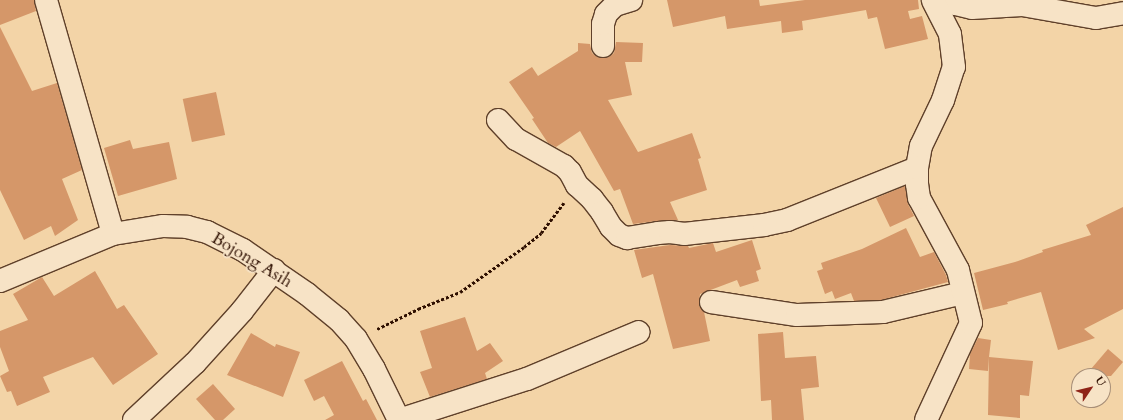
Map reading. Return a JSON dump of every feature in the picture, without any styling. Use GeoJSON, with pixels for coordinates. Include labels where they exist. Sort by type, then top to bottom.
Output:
{"type":"FeatureCollection","features":[{"type":"Feature","properties":{"kind":"street"},"geometry":{"type":"LineString","coordinates":[[46,0],[113,234]]}},
{"type":"Feature","properties":{"kind":"street"},"geometry":{"type":"LineString","coordinates":[[603,46],[603,24],[606,14],[615,5],[631,0]]}},
{"type":"Feature","properties":{"kind":"street"},"geometry":{"type":"LineString","coordinates":[[926,420],[971,323],[958,270],[919,198],[917,168],[921,146],[944,100],[954,67],[950,34],[933,0]]}},
{"type":"Feature","properties":{"kind":"street"},"geometry":{"type":"LineString","coordinates":[[948,0],[956,4],[972,8],[1022,5],[1096,18],[1123,13]]}},
{"type":"Feature","properties":{"kind":"street"},"geometry":{"type":"LineString","coordinates":[[498,120],[516,139],[564,166],[570,172],[576,185],[592,199],[611,227],[619,235],[627,238],[670,232],[684,234],[744,229],[786,220],[917,168]]}},
{"type":"Feature","properties":{"kind":"street","name":"Bojong Asih"},"geometry":{"type":"LineString","coordinates":[[0,281],[113,234],[163,226],[187,227],[207,232],[243,250],[274,270],[339,320],[356,339],[374,369],[400,420]]}},
{"type":"Feature","properties":{"kind":"street"},"geometry":{"type":"LineString","coordinates":[[134,420],[200,357],[242,311],[274,270]]}},
{"type":"Feature","properties":{"kind":"street"},"geometry":{"type":"LineString","coordinates":[[711,302],[805,314],[883,312],[963,293]]}},
{"type":"Feature","properties":{"kind":"street"},"geometry":{"type":"LineString","coordinates":[[400,420],[527,379],[639,332]]}},
{"type":"Feature","properties":{"kind":"path"},"geometry":{"type":"LineString","coordinates":[[356,339],[418,309],[460,292],[518,251],[549,224],[576,185]]}},
{"type":"Feature","properties":{"kind":"building"},"geometry":{"type":"Polygon","coordinates":[[[0,0],[34,0],[36,11],[0,25],[0,0]]]}},
{"type":"Feature","properties":{"kind":"building"},"geometry":{"type":"Polygon","coordinates":[[[667,0],[759,0],[760,6],[805,0],[918,0],[919,9],[908,11],[910,19],[922,16],[928,39],[885,49],[877,17],[868,19],[866,10],[802,21],[803,30],[782,33],[781,21],[727,29],[725,16],[673,27],[667,0]]]}},
{"type":"Feature","properties":{"kind":"building"},"geometry":{"type":"Polygon","coordinates":[[[0,27],[32,91],[57,83],[82,170],[62,179],[78,220],[55,236],[51,226],[24,240],[0,190],[0,27]]]}},
{"type":"Feature","properties":{"kind":"building"},"geometry":{"type":"Polygon","coordinates":[[[616,42],[643,43],[642,62],[625,62],[632,95],[608,100],[638,152],[692,133],[701,158],[698,159],[707,190],[670,202],[678,220],[633,224],[620,189],[614,191],[580,131],[556,147],[548,143],[532,119],[534,118],[509,82],[532,67],[538,76],[578,51],[578,43],[590,44],[592,53],[597,57],[603,58],[609,57],[614,53],[616,42]]]}},
{"type":"Feature","properties":{"kind":"building"},"geometry":{"type":"Polygon","coordinates":[[[216,92],[225,135],[192,142],[183,99],[216,92]]]}},
{"type":"Feature","properties":{"kind":"building"},"geometry":{"type":"Polygon","coordinates":[[[130,140],[133,149],[169,142],[177,179],[118,196],[104,148],[130,140]]]}},
{"type":"Feature","properties":{"kind":"building"},"geometry":{"type":"Polygon","coordinates":[[[905,186],[908,204],[914,216],[890,227],[876,198],[905,186]]]}},
{"type":"Feature","properties":{"kind":"building"},"geometry":{"type":"Polygon","coordinates":[[[1123,207],[1123,309],[1084,329],[1095,338],[1058,350],[1041,292],[1007,302],[1008,304],[983,310],[974,273],[1015,262],[1043,252],[1042,250],[1091,235],[1086,225],[1123,207]]]}},
{"type":"Feature","properties":{"kind":"building"},"geometry":{"type":"Polygon","coordinates":[[[906,228],[920,257],[934,252],[948,282],[881,300],[854,301],[851,293],[835,299],[832,291],[825,294],[817,271],[823,269],[821,263],[862,249],[906,228]]]}},
{"type":"Feature","properties":{"kind":"building"},"geometry":{"type":"Polygon","coordinates":[[[752,240],[761,269],[756,271],[759,281],[740,287],[737,280],[700,294],[699,306],[704,312],[710,341],[673,349],[653,274],[642,278],[634,250],[670,245],[688,246],[689,248],[713,243],[716,252],[752,240]]]}},
{"type":"Feature","properties":{"kind":"building"},"geometry":{"type":"Polygon","coordinates":[[[95,271],[117,309],[124,305],[158,354],[113,385],[93,357],[43,377],[50,392],[17,406],[11,391],[7,392],[0,376],[9,371],[0,347],[0,331],[28,320],[13,294],[42,277],[54,296],[95,271]]]}},
{"type":"Feature","properties":{"kind":"building"},"geometry":{"type":"Polygon","coordinates":[[[465,317],[477,351],[490,343],[503,361],[485,373],[487,379],[430,397],[420,372],[432,368],[420,331],[465,317]]]}},
{"type":"Feature","properties":{"kind":"building"},"geometry":{"type":"Polygon","coordinates":[[[783,332],[785,358],[816,356],[819,387],[801,389],[804,420],[772,420],[771,400],[761,401],[758,334],[783,332]]]}},
{"type":"Feature","properties":{"kind":"building"},"geometry":{"type":"Polygon","coordinates":[[[251,333],[275,347],[276,344],[300,352],[283,397],[227,375],[251,333]]]}},
{"type":"Feature","properties":{"kind":"building"},"geometry":{"type":"Polygon","coordinates":[[[978,338],[991,340],[988,371],[969,369],[970,354],[978,338]]]}},
{"type":"Feature","properties":{"kind":"building"},"geometry":{"type":"Polygon","coordinates":[[[1108,349],[1123,362],[1111,376],[1111,368],[1092,368],[1108,349]]]}},
{"type":"Feature","properties":{"kind":"building"},"geometry":{"type":"Polygon","coordinates":[[[989,357],[1033,361],[1029,396],[1020,395],[1020,418],[988,415],[989,357]]]}},
{"type":"Feature","properties":{"kind":"building"},"geometry":{"type":"Polygon","coordinates":[[[342,361],[363,401],[366,399],[377,420],[325,420],[334,415],[324,396],[314,401],[304,380],[342,361]]]}},
{"type":"Feature","properties":{"kind":"building"},"geometry":{"type":"Polygon","coordinates":[[[213,384],[235,409],[223,420],[215,420],[196,399],[213,384]]]}}]}
